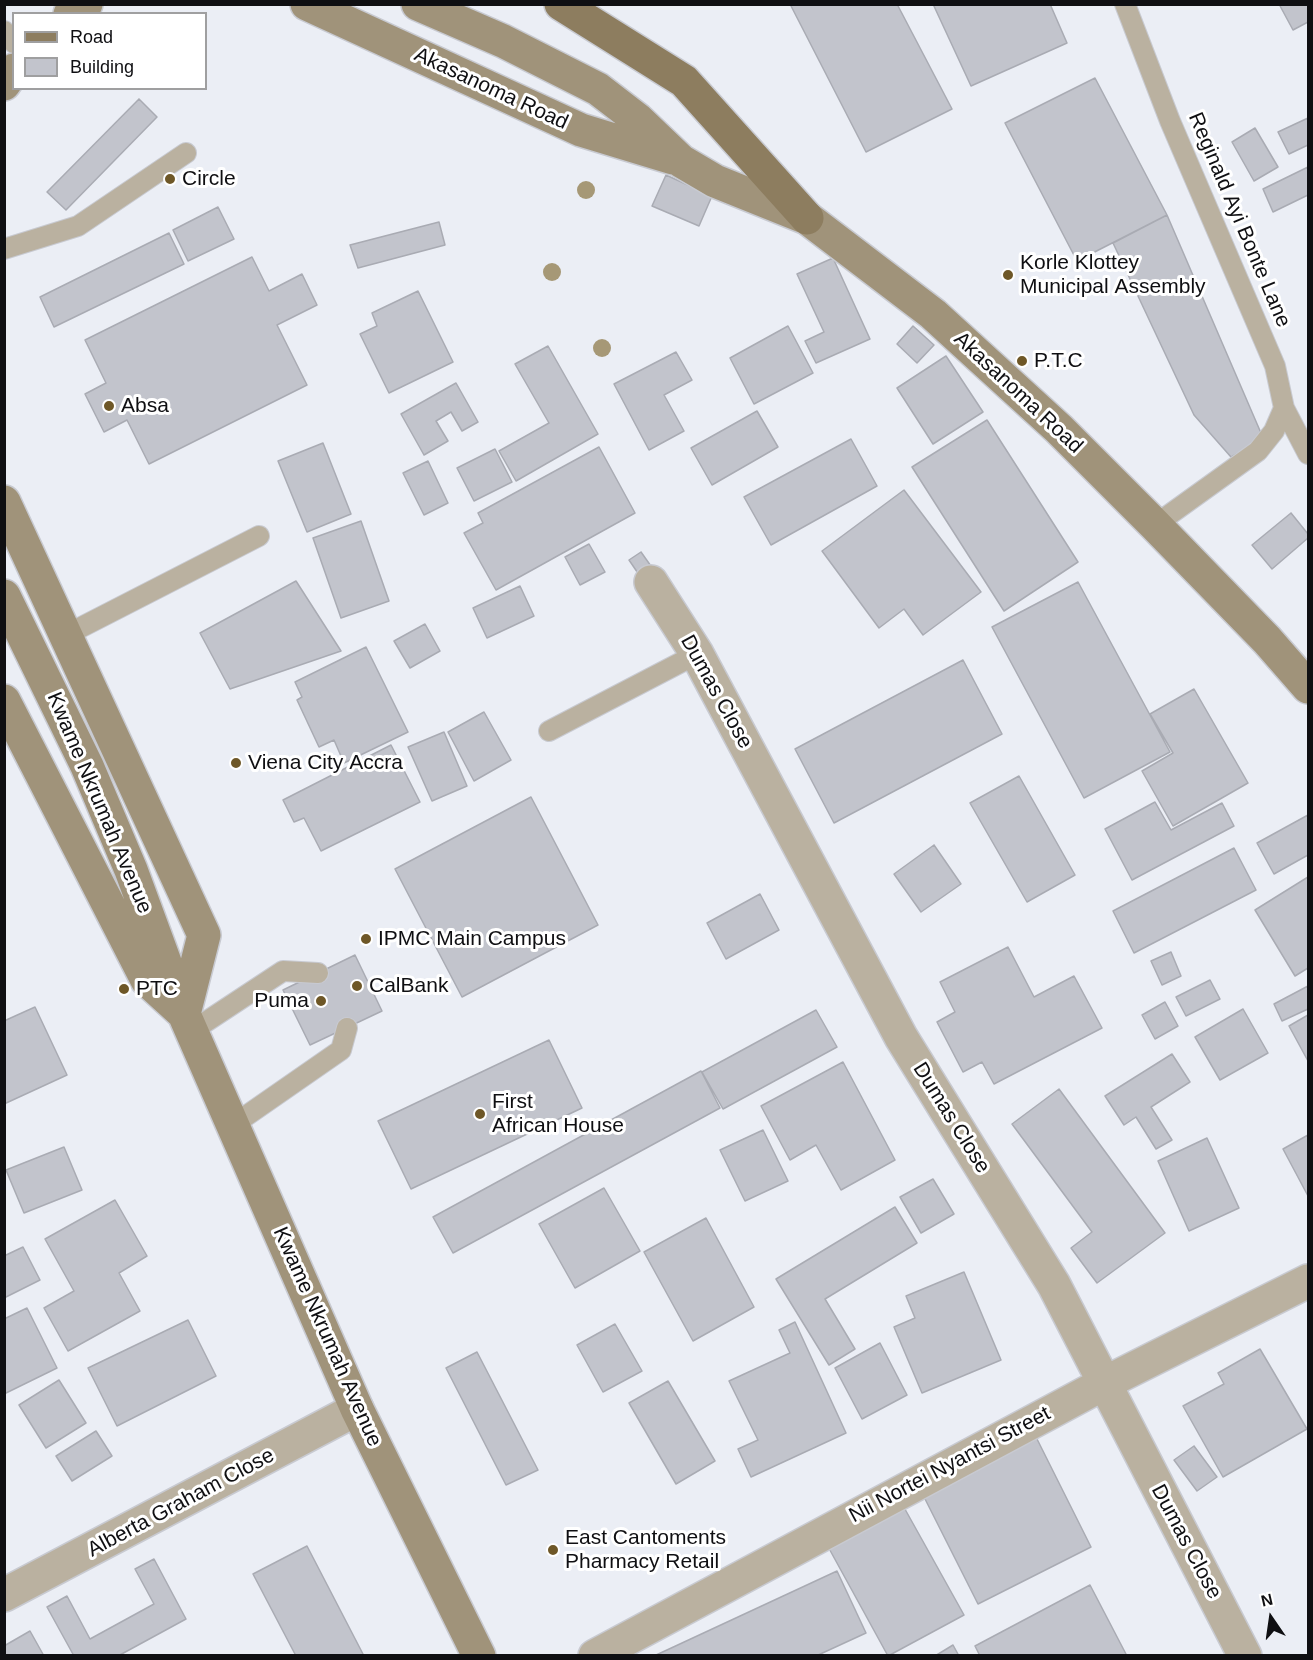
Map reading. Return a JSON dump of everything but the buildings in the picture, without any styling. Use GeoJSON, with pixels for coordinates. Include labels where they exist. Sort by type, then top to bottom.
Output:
{"type":"FeatureCollection","features":[{"type":"Feature","properties":{"kind":"main road"},"geometry":{"type":"LineString","coordinates":[[73,12],[86,4]]}},
{"type":"Feature","properties":{"kind":"main road","name":"Akasanoma Road"},"geometry":{"type":"LineString","coordinates":[[307,4],[581,130],[681,161]]}},
{"type":"Feature","properties":{"kind":"main road","name":"Akasanoma Road"},"geometry":{"type":"LineString","coordinates":[[418,4],[503,41],[598,89],[637,119],[681,161],[715,181],[807,218],[933,314],[1059,429],[1267,640],[1308,687]]}},
{"type":"Feature","properties":{"kind":"main road"},"geometry":{"type":"LineString","coordinates":[[569,6],[684,81],[807,218]]}},
{"type":"Feature","properties":{"kind":"main road"},"geometry":{"type":"LineString","coordinates":[[4,502],[204,935],[188,1022]]}},
{"type":"Feature","properties":{"kind":"main road","name":"Kwame Nkrumah Avenue"},"geometry":{"type":"LineString","coordinates":[[4,596],[87,766],[131,870],[188,1022],[357,1409],[479,1656]]}},
{"type":"Feature","properties":{"kind":"main road","name":"Kwame Nkrumah Avenue"},"geometry":{"type":"LineString","coordinates":[[4,701],[147,980],[188,1022]]}},
{"type":"Feature","properties":{"kind":"street","name":"Dumas Close"},"geometry":{"type":"LineString","coordinates":[[651,582],[697,654],[901,1037],[1054,1285],[1245,1656]]}},
{"type":"Feature","properties":{"kind":"street","name":"Nii Nortei Nyantsi Street"},"geometry":{"type":"LineString","coordinates":[[595,1656],[1103,1384],[1308,1281]]}},
{"type":"Feature","properties":{"kind":"street","name":"Alberta Graham Close"},"geometry":{"type":"LineString","coordinates":[[4,1595],[357,1409]]}},
{"type":"Feature","properties":{"kind":"lane","name":"Reginald Ayi Bonte Lane"},"geometry":{"type":"LineString","coordinates":[[1125,4],[1170,121],[1275,366],[1284,408],[1308,454]]}},
{"type":"Feature","properties":{"kind":"lane"},"geometry":{"type":"LineString","coordinates":[[4,249],[78,226],[186,153]]}},
{"type":"Feature","properties":{"kind":"lane"},"geometry":{"type":"LineString","coordinates":[[1155,525],[1257,451],[1274,431],[1284,408]]}},
{"type":"Feature","properties":{"kind":"lane"},"geometry":{"type":"LineString","coordinates":[[66,634],[259,536]]}},
{"type":"Feature","properties":{"kind":"lane"},"geometry":{"type":"LineString","coordinates":[[549,731],[697,654]]}},
{"type":"Feature","properties":{"kind":"lane"},"geometry":{"type":"LineString","coordinates":[[188,1022],[283,971],[318,973]]}},
{"type":"Feature","properties":{"kind":"lane"},"geometry":{"type":"LineString","coordinates":[[232,1125],[340,1050],[347,1028]]}},
{"type":"Feature","properties":{"kind":"place","name":"Circle"},"geometry":{"type":"Point","coordinates":[170,179]}},
{"type":"Feature","properties":{"kind":"place","name":"Korle Klottey Municipal Assembly"},"geometry":{"type":"Point","coordinates":[1008,275]}},
{"type":"Feature","properties":{"kind":"place","name":"P.T.C"},"geometry":{"type":"Point","coordinates":[1022,361]}},
{"type":"Feature","properties":{"kind":"place","name":"Absa"},"geometry":{"type":"Point","coordinates":[109,406]}},
{"type":"Feature","properties":{"kind":"place","name":"Viena City Accra"},"geometry":{"type":"Point","coordinates":[236,763]}},
{"type":"Feature","properties":{"kind":"place","name":"IPMC Main Campus"},"geometry":{"type":"Point","coordinates":[366,939]}},
{"type":"Feature","properties":{"kind":"place","name":"CalBank"},"geometry":{"type":"Point","coordinates":[357,986]}},
{"type":"Feature","properties":{"kind":"place","name":"PTC"},"geometry":{"type":"Point","coordinates":[124,989]}},
{"type":"Feature","properties":{"kind":"place","name":"Puma"},"geometry":{"type":"Point","coordinates":[321,1001]}},
{"type":"Feature","properties":{"kind":"place","name":"First African House"},"geometry":{"type":"Point","coordinates":[480,1114]}},
{"type":"Feature","properties":{"kind":"place","name":"East Cantoments Pharmacy Retail"},"geometry":{"type":"Point","coordinates":[553,1550]}}]}
